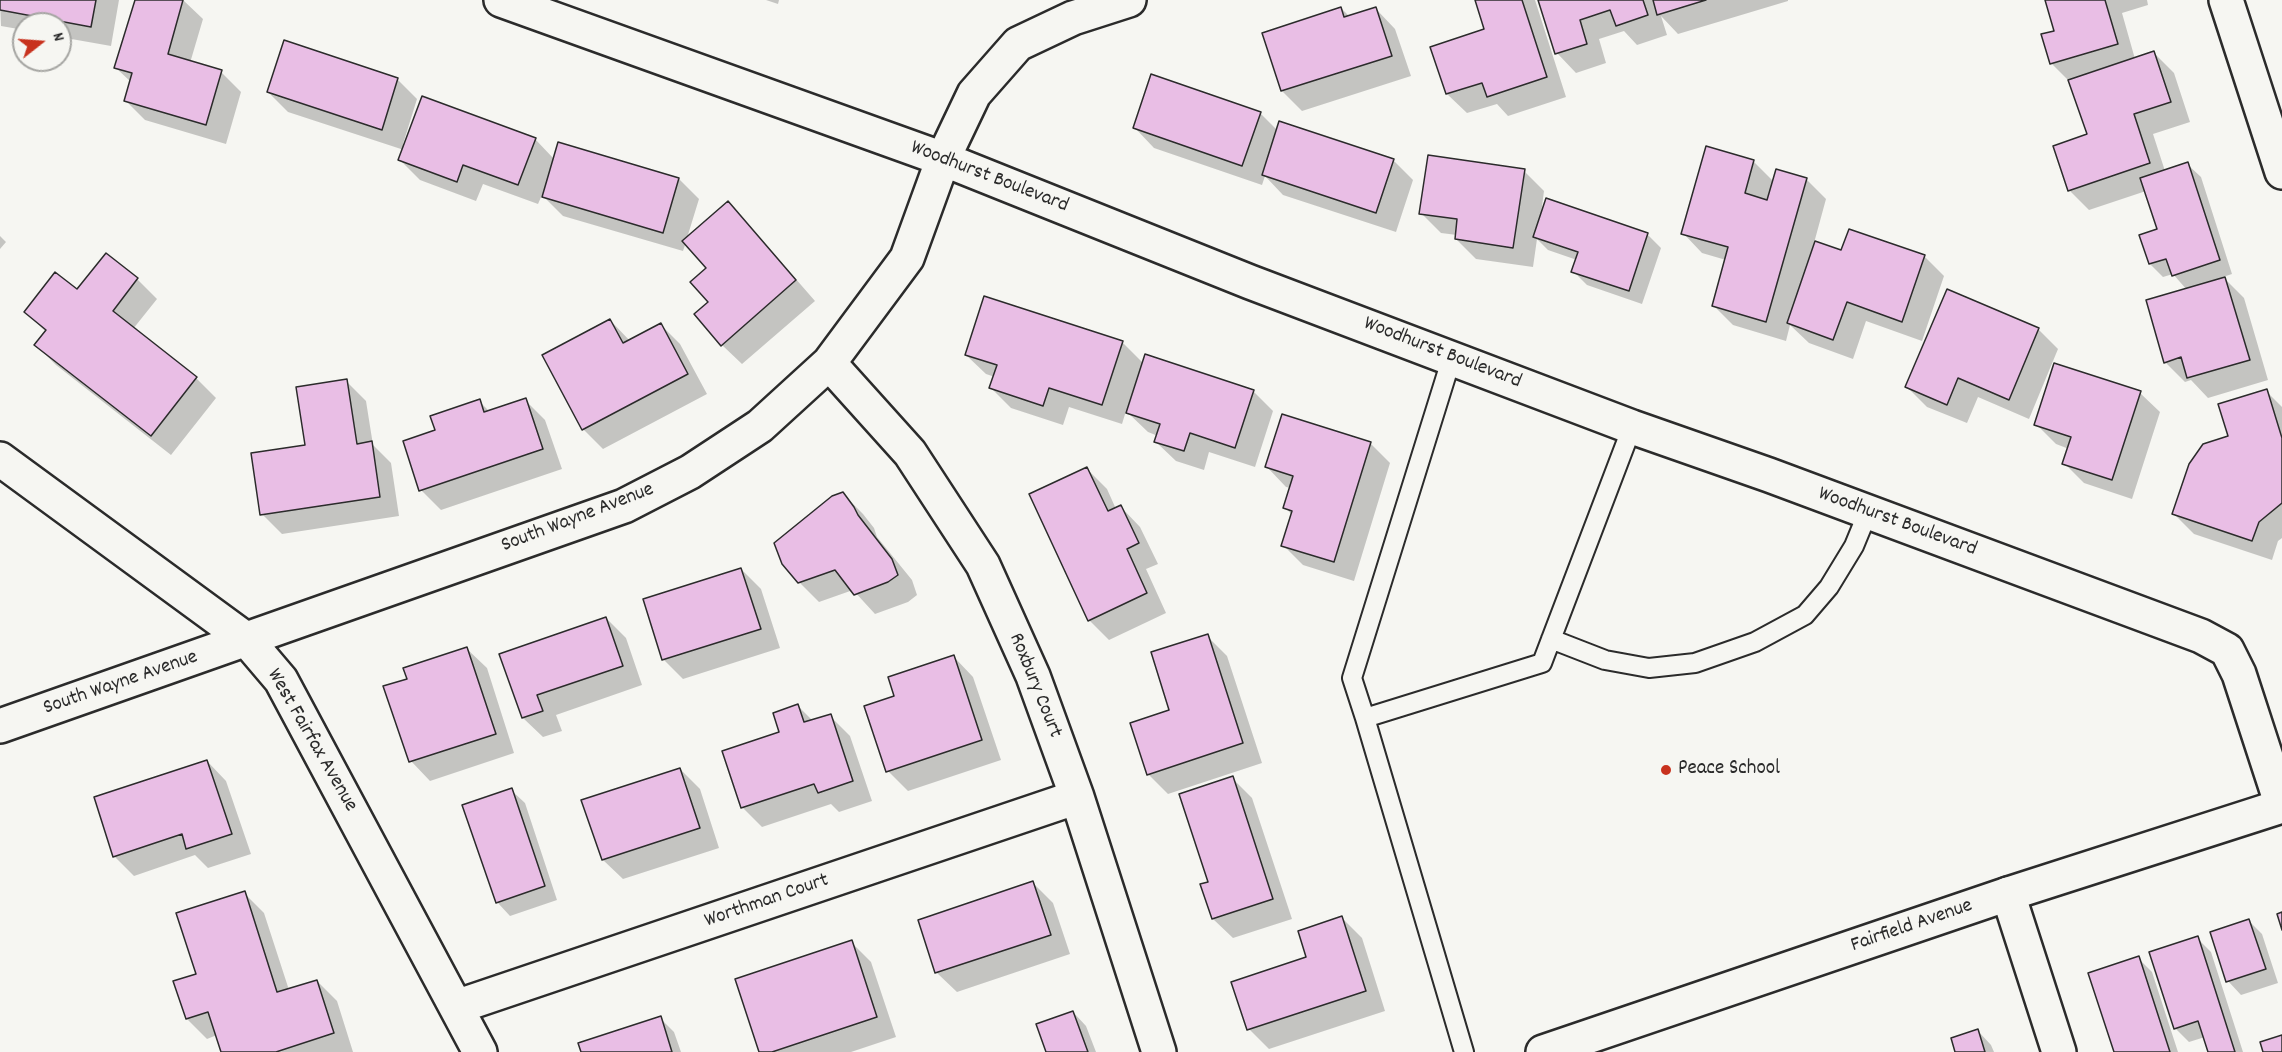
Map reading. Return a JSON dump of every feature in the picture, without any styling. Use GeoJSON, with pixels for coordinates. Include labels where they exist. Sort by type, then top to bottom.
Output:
{"type":"FeatureCollection","features":[{"type":"Feature","properties":{"kind":"street","name":"Woodhurst Boulevard"},"geometry":{"type":"LineString","coordinates":[[501,0],[943,159],[1250,282],[1452,357],[1632,428],[1868,512],[2201,636],[2227,650],[2239,674],[2282,806]]}},
{"type":"Feature","properties":{"kind":"street","name":"South Wayne Avenue"},"geometry":{"type":"LineString","coordinates":[[0,726],[624,506],[690,472],[760,426],[829,363],[907,258],[943,159],[974,94],[1018,44],[1073,18],[1129,0]]}},
{"type":"Feature","properties":{"kind":"street"},"geometry":{"type":"LineString","coordinates":[[2226,0],[2282,172]]}},
{"type":"Feature","properties":{"kind":"street","name":"Roxbury Court"},"geometry":{"type":"LineString","coordinates":[[829,363],[910,453],[983,565],[1033,676],[1077,797],[1159,1052]]}},
{"type":"Feature","properties":{"kind":"street","name":"West Fairfax Avenue"},"geometry":{"type":"LineString","coordinates":[[0,459],[247,640],[282,680],[480,1052]]}},
{"type":"Feature","properties":{"kind":"street","name":"Worthman Court"},"geometry":{"type":"LineString","coordinates":[[456,1007],[1077,797]]}},
{"type":"Feature","properties":{"kind":"street","name":"Fairfield Avenue"},"geometry":{"type":"LineString","coordinates":[[1543,1052],[2008,894],[2282,806]]}},
{"type":"Feature","properties":{"kind":"street"},"geometry":{"type":"LineString","coordinates":[[2008,894],[2059,1052]]}},
{"type":"Feature","properties":{"kind":"lane"},"geometry":{"type":"LineString","coordinates":[[1452,357],[1352,678],[1464,1052]]}},
{"type":"Feature","properties":{"kind":"lane"},"geometry":{"type":"LineString","coordinates":[[1365,718],[1542,663],[1632,428]]}},
{"type":"Feature","properties":{"kind":"lane"},"geometry":{"type":"LineString","coordinates":[[1551,639],[1605,660],[1649,668],[1695,663],[1755,642],[1806,615],[1829,587],[1854,546],[1868,512]]}},
{"type":"Feature","properties":{"kind":"building"},"geometry":{"type":"Polygon","coordinates":[[[0,0],[96,0],[91,27],[72,23],[72,12],[12,12],[0,10],[0,0]]]}},
{"type":"Feature","properties":{"kind":"building"},"geometry":{"type":"Polygon","coordinates":[[[135,0],[183,0],[168,54],[222,70],[206,125],[124,101],[132,73],[114,68],[135,0]]]}},
{"type":"Feature","properties":{"kind":"building"},"geometry":{"type":"Polygon","coordinates":[[[1475,0],[1522,0],[1547,77],[1487,97],[1482,83],[1446,94],[1430,47],[1484,29],[1475,0]]]}},
{"type":"Feature","properties":{"kind":"building"},"geometry":{"type":"Polygon","coordinates":[[[1538,0],[1643,0],[1648,15],[1616,26],[1610,10],[1580,20],[1587,44],[1555,54],[1538,0]]]}},
{"type":"Feature","properties":{"kind":"building"},"geometry":{"type":"Polygon","coordinates":[[[1653,0],[1706,0],[1657,15],[1653,0]]]}},
{"type":"Feature","properties":{"kind":"building"},"geometry":{"type":"Polygon","coordinates":[[[2045,0],[2105,0],[2118,44],[2050,64],[2041,34],[2054,31],[2045,0]]]}},
{"type":"Feature","properties":{"kind":"building"},"geometry":{"type":"Polygon","coordinates":[[[1341,7],[1344,17],[1376,7],[1392,56],[1281,91],[1262,33],[1341,7]]]}},
{"type":"Feature","properties":{"kind":"building"},"geometry":{"type":"Polygon","coordinates":[[[284,40],[398,78],[382,130],[267,92],[284,40]]]}},
{"type":"Feature","properties":{"kind":"building"},"geometry":{"type":"Polygon","coordinates":[[[2154,51],[2171,102],[2134,114],[2150,163],[2068,191],[2053,146],[2087,134],[2068,80],[2154,51]]]}},
{"type":"Feature","properties":{"kind":"building"},"geometry":{"type":"Polygon","coordinates":[[[1151,74],[1261,112],[1242,166],[1133,128],[1151,74]]]}},
{"type":"Feature","properties":{"kind":"building"},"geometry":{"type":"Polygon","coordinates":[[[422,96],[536,138],[518,185],[463,165],[457,182],[398,160],[422,96]]]}},
{"type":"Feature","properties":{"kind":"building"},"geometry":{"type":"Polygon","coordinates":[[[1279,121],[1394,159],[1376,213],[1262,175],[1279,121]]]}},
{"type":"Feature","properties":{"kind":"building"},"geometry":{"type":"Polygon","coordinates":[[[558,142],[679,178],[663,233],[542,197],[558,142]]]}},
{"type":"Feature","properties":{"kind":"building"},"geometry":{"type":"Polygon","coordinates":[[[1706,146],[1754,160],[1745,193],[1767,200],[1776,169],[1807,178],[1766,322],[1712,306],[1728,247],[1681,234],[1706,146]]]}},
{"type":"Feature","properties":{"kind":"building"},"geometry":{"type":"Polygon","coordinates":[[[1428,155],[1525,169],[1513,248],[1455,239],[1457,219],[1419,214],[1428,155]]]}},
{"type":"Feature","properties":{"kind":"building"},"geometry":{"type":"Polygon","coordinates":[[[2188,162],[2220,260],[2172,276],[2166,259],[2149,264],[2139,235],[2157,229],[2140,178],[2188,162]]]}},
{"type":"Feature","properties":{"kind":"building"},"geometry":{"type":"Polygon","coordinates":[[[1546,198],[1648,233],[1629,291],[1571,272],[1578,252],[1533,237],[1546,198]]]}},
{"type":"Feature","properties":{"kind":"building"},"geometry":{"type":"Polygon","coordinates":[[[728,201],[796,280],[721,346],[694,314],[708,302],[690,282],[706,268],[682,241],[728,201]]]}},
{"type":"Feature","properties":{"kind":"building"},"geometry":{"type":"Polygon","coordinates":[[[1849,229],[1925,255],[1902,322],[1847,302],[1833,340],[1787,323],[1815,241],[1841,250],[1849,229]]]}},
{"type":"Feature","properties":{"kind":"building"},"geometry":{"type":"Polygon","coordinates":[[[106,253],[138,278],[113,311],[197,377],[151,436],[34,345],[46,330],[24,312],[55,272],[77,289],[106,253]]]}},
{"type":"Feature","properties":{"kind":"building"},"geometry":{"type":"Polygon","coordinates":[[[2225,277],[2250,360],[2187,378],[2181,357],[2164,363],[2146,300],[2225,277]]]}},
{"type":"Feature","properties":{"kind":"building"},"geometry":{"type":"Polygon","coordinates":[[[1947,289],[2039,328],[2009,400],[1958,378],[1947,405],[1905,387],[1947,289]]]}},
{"type":"Feature","properties":{"kind":"building"},"geometry":{"type":"Polygon","coordinates":[[[984,296],[1123,341],[1102,405],[1049,388],[1043,406],[989,388],[997,365],[965,355],[984,296]]]}},
{"type":"Feature","properties":{"kind":"building"},"geometry":{"type":"Polygon","coordinates":[[[610,319],[623,343],[661,323],[688,374],[582,430],[542,355],[610,319]]]}},
{"type":"Feature","properties":{"kind":"building"},"geometry":{"type":"Polygon","coordinates":[[[1145,354],[1254,390],[1235,448],[1190,433],[1184,451],[1154,442],[1160,424],[1126,413],[1145,354]]]}},
{"type":"Feature","properties":{"kind":"building"},"geometry":{"type":"Polygon","coordinates":[[[2054,363],[2141,391],[2112,480],[2062,464],[2071,437],[2034,425],[2054,363]]]}},
{"type":"Feature","properties":{"kind":"building"},"geometry":{"type":"Polygon","coordinates":[[[347,379],[357,444],[372,441],[380,497],[260,515],[251,453],[305,445],[296,387],[347,379]]]}},
{"type":"Feature","properties":{"kind":"building"},"geometry":{"type":"Polygon","coordinates":[[[2267,389],[2282,438],[2282,503],[2259,522],[2252,541],[2172,514],[2189,464],[2203,444],[2228,436],[2218,404],[2267,389]]]}},
{"type":"Feature","properties":{"kind":"building"},"geometry":{"type":"Polygon","coordinates":[[[526,398],[543,449],[419,491],[403,441],[435,430],[430,416],[480,399],[484,412],[526,398]]]}},
{"type":"Feature","properties":{"kind":"building"},"geometry":{"type":"Polygon","coordinates":[[[1282,414],[1371,442],[1334,562],[1281,546],[1292,511],[1283,508],[1293,476],[1265,467],[1282,414]]]}},
{"type":"Feature","properties":{"kind":"building"},"geometry":{"type":"Polygon","coordinates":[[[1087,467],[1108,511],[1121,505],[1139,543],[1127,549],[1147,593],[1088,621],[1029,494],[1087,467]]]}},
{"type":"Feature","properties":{"kind":"building"},"geometry":{"type":"Polygon","coordinates":[[[843,492],[892,559],[898,575],[888,582],[854,595],[835,570],[798,583],[782,564],[774,543],[832,496],[843,492]]]}},
{"type":"Feature","properties":{"kind":"building"},"geometry":{"type":"Polygon","coordinates":[[[741,568],[761,629],[662,660],[643,599],[741,568]]]}},
{"type":"Feature","properties":{"kind":"building"},"geometry":{"type":"Polygon","coordinates":[[[606,617],[623,666],[537,695],[543,711],[522,718],[499,654],[606,617]]]}},
{"type":"Feature","properties":{"kind":"building"},"geometry":{"type":"Polygon","coordinates":[[[1208,634],[1243,743],[1147,775],[1130,723],[1169,710],[1151,652],[1208,634]]]}},
{"type":"Feature","properties":{"kind":"building"},"geometry":{"type":"Polygon","coordinates":[[[467,647],[496,734],[409,762],[383,686],[407,679],[403,668],[467,647]]]}},
{"type":"Feature","properties":{"kind":"building"},"geometry":{"type":"Polygon","coordinates":[[[954,655],[982,740],[886,772],[864,706],[894,696],[888,677],[954,655]]]}},
{"type":"Feature","properties":{"kind":"building"},"geometry":{"type":"Polygon","coordinates":[[[798,704],[804,722],[831,714],[853,781],[818,793],[814,784],[741,808],[722,751],[779,732],[773,713],[798,704]]]}},
{"type":"Feature","properties":{"kind":"building"},"geometry":{"type":"Polygon","coordinates":[[[207,760],[232,834],[186,849],[182,834],[113,857],[94,797],[207,760]]]}},
{"type":"Feature","properties":{"kind":"building"},"geometry":{"type":"Polygon","coordinates":[[[680,768],[700,828],[602,860],[581,800],[680,768]]]}},
{"type":"Feature","properties":{"kind":"building"},"geometry":{"type":"Polygon","coordinates":[[[1233,776],[1273,899],[1212,919],[1200,884],[1208,882],[1179,794],[1233,776]]]}},
{"type":"Feature","properties":{"kind":"building"},"geometry":{"type":"Polygon","coordinates":[[[512,788],[545,886],[496,903],[462,805],[512,788]]]}},
{"type":"Feature","properties":{"kind":"building"},"geometry":{"type":"Polygon","coordinates":[[[1033,881],[1051,935],[935,973],[918,920],[1033,881]]]}},
{"type":"Feature","properties":{"kind":"building"},"geometry":{"type":"Polygon","coordinates":[[[245,891],[277,992],[317,980],[334,1033],[276,1052],[221,1052],[208,1012],[186,1019],[173,981],[196,974],[176,913],[245,891]]]}},
{"type":"Feature","properties":{"kind":"building"},"geometry":{"type":"Polygon","coordinates":[[[2282,912],[2282,930],[2277,914],[2282,912]]]}},
{"type":"Feature","properties":{"kind":"building"},"geometry":{"type":"Polygon","coordinates":[[[1342,916],[1366,991],[1247,1030],[1231,982],[1306,957],[1298,931],[1342,916]]]}},
{"type":"Feature","properties":{"kind":"building"},"geometry":{"type":"Polygon","coordinates":[[[2249,919],[2266,969],[2226,982],[2210,932],[2249,919]]]}},
{"type":"Feature","properties":{"kind":"building"},"geometry":{"type":"Polygon","coordinates":[[[2198,936],[2235,1052],[2208,1052],[2198,1021],[2174,1029],[2149,952],[2198,936]]]}},
{"type":"Feature","properties":{"kind":"building"},"geometry":{"type":"Polygon","coordinates":[[[852,940],[877,1017],[772,1052],[759,1052],[735,979],[852,940]]]}},
{"type":"Feature","properties":{"kind":"building"},"geometry":{"type":"Polygon","coordinates":[[[2139,956],[2170,1052],[2114,1052],[2088,973],[2139,956]]]}},
{"type":"Feature","properties":{"kind":"building"},"geometry":{"type":"Polygon","coordinates":[[[1073,1011],[1088,1052],[1046,1052],[1036,1024],[1073,1011]]]}},
{"type":"Feature","properties":{"kind":"building"},"geometry":{"type":"Polygon","coordinates":[[[661,1016],[672,1052],[581,1052],[578,1043],[661,1016]]]}},
{"type":"Feature","properties":{"kind":"building"},"geometry":{"type":"Polygon","coordinates":[[[1978,1029],[1985,1052],[1955,1052],[1951,1038],[1978,1029]]]}},
{"type":"Feature","properties":{"kind":"building"},"geometry":{"type":"Polygon","coordinates":[[[2282,1035],[2282,1052],[2263,1052],[2260,1042],[2282,1035]]]}},
{"type":"Feature","properties":{"kind":"place","name":"Peace School"},"geometry":{"type":"Point","coordinates":[1666,770]}}]}
